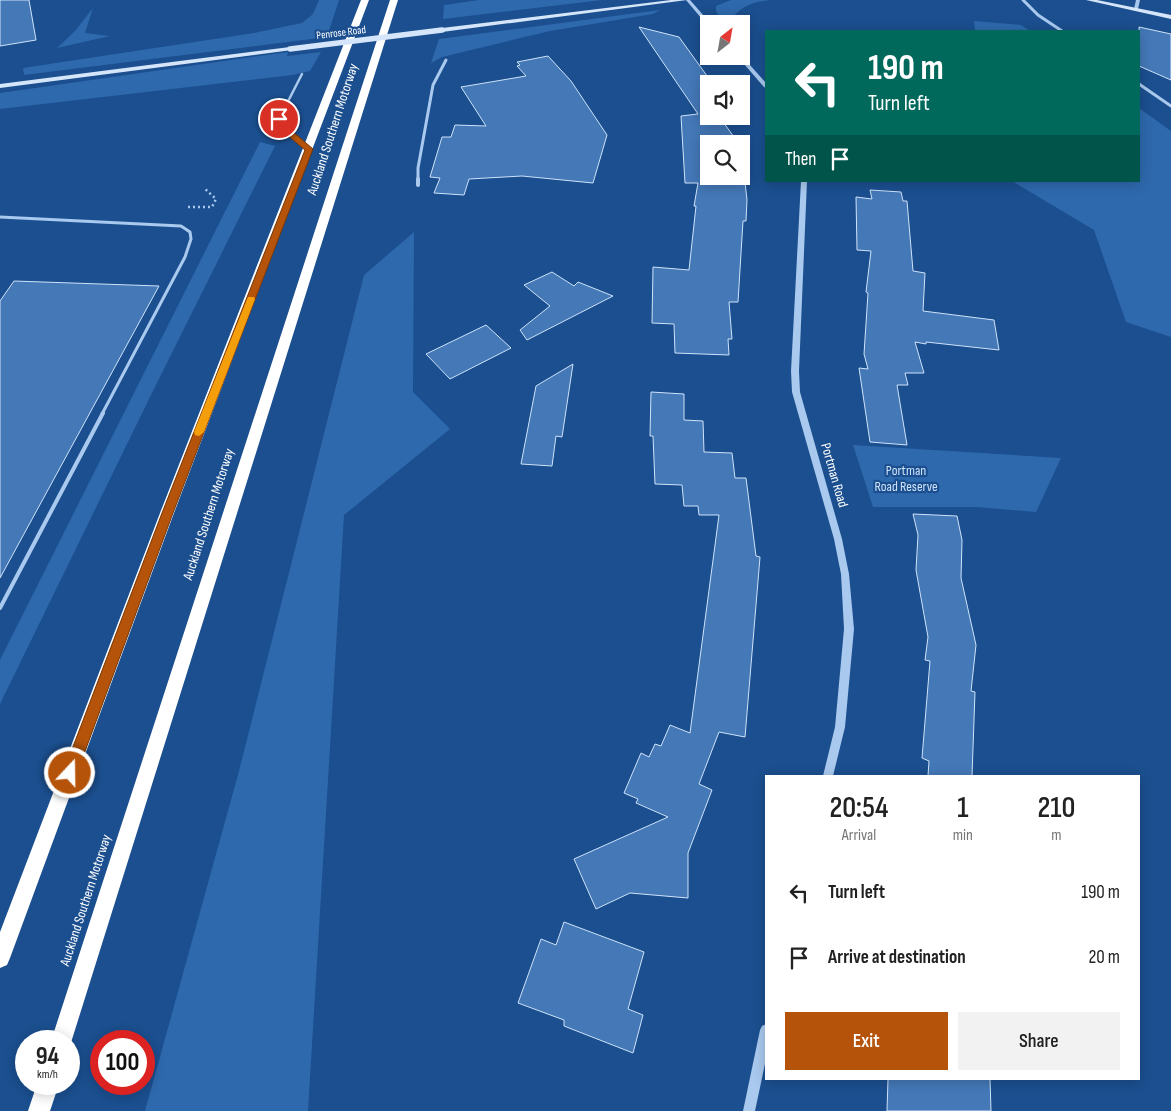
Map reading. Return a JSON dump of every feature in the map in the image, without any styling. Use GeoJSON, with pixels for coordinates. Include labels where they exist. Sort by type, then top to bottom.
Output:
{"type":"FeatureCollection","features":[{"type":"Feature","properties":{"kind":"highway","name":"Auckland Southern Motorway"},"geometry":{"type":"LineString","coordinates":[[0,958],[167,513],[366,0]]}},
{"type":"Feature","properties":{"kind":"highway","name":"Auckland Southern Motorway"},"geometry":{"type":"LineString","coordinates":[[66,1030],[395,3]]}},
{"type":"Feature","properties":{"kind":"highway"},"geometry":{"type":"LineString","coordinates":[[40,1111],[45,1095]]}},
{"type":"Feature","properties":{"kind":"main road"},"geometry":{"type":"LineString","coordinates":[[630,6],[645,0]]}},
{"type":"Feature","properties":{"kind":"main road","name":"Penrose Road"},"geometry":{"type":"LineString","coordinates":[[0,86],[686,0]]}},
{"type":"Feature","properties":{"kind":"main road"},"geometry":{"type":"LineString","coordinates":[[1089,0],[1113,2],[1171,17]]}},
{"type":"Feature","properties":{"kind":"street"},"geometry":{"type":"LineString","coordinates":[[686,0],[700,15]]}},
{"type":"Feature","properties":{"kind":"street"},"geometry":{"type":"LineString","coordinates":[[1023,0],[1038,15],[1060,30]]}},
{"type":"Feature","properties":{"kind":"street"},"geometry":{"type":"LineString","coordinates":[[1136,9],[1138,0]]}},
{"type":"Feature","properties":{"kind":"street"},"geometry":{"type":"LineString","coordinates":[[418,186],[418,168],[433,85],[446,60]]}},
{"type":"Feature","properties":{"kind":"street"},"geometry":{"type":"LineString","coordinates":[[747,65],[765,85]]}},
{"type":"Feature","properties":{"kind":"street"},"geometry":{"type":"LineString","coordinates":[[1140,85],[1171,106]]}},
{"type":"Feature","properties":{"kind":"street","name":"Portman Road"},"geometry":{"type":"LineString","coordinates":[[804,182],[795,370],[796,392],[838,539],[845,574],[849,630],[840,727],[828,775]]}},
{"type":"Feature","properties":{"kind":"street"},"geometry":{"type":"LineString","coordinates":[[749,1111],[765,1035]]}},
{"type":"Feature","properties":{"kind":"lane"},"geometry":{"type":"LineString","coordinates":[[302,74],[279,119],[282,126],[309,149]]}},
{"type":"Feature","properties":{"kind":"lane"},"geometry":{"type":"LineString","coordinates":[[0,218],[181,226],[190,232],[191,239],[184,257],[0,608]]}},
{"type":"Feature","properties":{"kind":"green space"},"geometry":{"type":"Polygon","coordinates":[[[319,0],[339,0],[327,37],[24,75],[23,68],[254,33],[302,23],[313,14],[319,0]]]}},
{"type":"Feature","properties":{"kind":"green space"},"geometry":{"type":"Polygon","coordinates":[[[479,0],[602,0],[443,19],[444,5],[479,0]]]}},
{"type":"Feature","properties":{"kind":"green space"},"geometry":{"type":"Polygon","coordinates":[[[731,0],[771,0],[751,4],[735,15],[718,15],[716,6],[731,0]]]}},
{"type":"Feature","properties":{"kind":"green space"},"geometry":{"type":"Polygon","coordinates":[[[93,8],[85,33],[110,36],[57,48],[75,31],[93,8]]]}},
{"type":"Feature","properties":{"kind":"green space"},"geometry":{"type":"Polygon","coordinates":[[[660,10],[653,14],[550,31],[442,57],[431,63],[439,39],[660,10]]]}},
{"type":"Feature","properties":{"kind":"green space"},"geometry":{"type":"Polygon","coordinates":[[[974,21],[1021,25],[1028,30],[975,30],[974,21]]]}},
{"type":"Feature","properties":{"kind":"green space"},"geometry":{"type":"Polygon","coordinates":[[[288,52],[287,56],[321,52],[310,71],[292,75],[0,109],[0,93],[288,52]]]}},
{"type":"Feature","properties":{"kind":"green space"},"geometry":{"type":"Polygon","coordinates":[[[1140,109],[1171,131],[1171,337],[1126,322],[1094,230],[1014,182],[1140,182],[1140,109]]]}},
{"type":"Feature","properties":{"kind":"green space"},"geometry":{"type":"Polygon","coordinates":[[[260,142],[275,146],[0,704],[0,660],[260,142]]]}},
{"type":"Feature","properties":{"kind":"green space"},"geometry":{"type":"Polygon","coordinates":[[[414,232],[413,392],[450,429],[344,515],[308,1111],[145,1111],[149,1095],[155,1095],[155,1075],[239,771],[364,275],[414,232]]]}},
{"type":"Feature","properties":{"kind":"green space","name":"Portman Road Reserve"},"geometry":{"type":"Polygon","coordinates":[[[853,445],[1061,458],[1036,512],[976,507],[873,507],[853,445]]]}},
{"type":"Feature","properties":{"kind":"building"},"geometry":{"type":"Polygon","coordinates":[[[0,0],[29,0],[36,40],[0,46],[0,0]]]}},
{"type":"Feature","properties":{"kind":"building"},"geometry":{"type":"Polygon","coordinates":[[[639,27],[679,37],[706,75],[700,75],[700,125],[725,125],[733,135],[700,135],[700,185],[745,185],[746,221],[743,221],[738,302],[729,302],[732,339],[728,339],[729,355],[675,353],[674,324],[652,323],[653,267],[689,270],[696,206],[694,206],[698,183],[685,183],[681,116],[698,114],[639,27]]]}},
{"type":"Feature","properties":{"kind":"building"},"geometry":{"type":"Polygon","coordinates":[[[1139,27],[1171,34],[1171,80],[1140,66],[1139,27]]]}},
{"type":"Feature","properties":{"kind":"building"},"geometry":{"type":"Polygon","coordinates":[[[548,56],[571,81],[607,135],[593,183],[522,176],[469,179],[464,195],[434,193],[440,178],[430,177],[442,137],[451,137],[455,125],[486,126],[461,87],[526,76],[517,66],[520,65],[517,62],[548,56]]]}},
{"type":"Feature","properties":{"kind":"building"},"geometry":{"type":"Polygon","coordinates":[[[870,190],[901,192],[903,201],[907,201],[913,271],[925,273],[923,311],[994,320],[999,350],[915,342],[924,373],[905,373],[908,385],[897,385],[907,445],[870,442],[859,368],[868,369],[864,354],[868,293],[866,292],[871,251],[857,250],[856,197],[872,199],[870,190]]]}},
{"type":"Feature","properties":{"kind":"building"},"geometry":{"type":"Polygon","coordinates":[[[552,272],[574,286],[578,282],[613,296],[527,340],[520,330],[550,306],[524,285],[552,272]]]}},
{"type":"Feature","properties":{"kind":"building"},"geometry":{"type":"Polygon","coordinates":[[[14,281],[159,286],[0,578],[0,301],[14,281]]]}},
{"type":"Feature","properties":{"kind":"building"},"geometry":{"type":"Polygon","coordinates":[[[486,325],[511,348],[450,379],[426,354],[486,325]]]}},
{"type":"Feature","properties":{"kind":"building"},"geometry":{"type":"Polygon","coordinates":[[[573,364],[562,437],[556,436],[552,466],[521,464],[536,386],[573,364]]]}},
{"type":"Feature","properties":{"kind":"building"},"geometry":{"type":"Polygon","coordinates":[[[651,392],[684,394],[684,420],[703,421],[704,452],[732,453],[735,478],[746,478],[756,556],[760,557],[745,737],[719,732],[699,784],[712,790],[688,853],[688,898],[630,893],[596,909],[574,859],[668,817],[636,803],[638,799],[624,793],[641,753],[649,757],[655,744],[661,746],[670,725],[690,733],[719,515],[699,515],[698,506],[684,506],[682,485],[655,484],[653,436],[650,436],[651,392]]]}},
{"type":"Feature","properties":{"kind":"building"},"geometry":{"type":"Polygon","coordinates":[[[913,514],[957,516],[962,540],[961,578],[976,645],[971,691],[975,692],[972,775],[928,775],[929,761],[922,758],[930,661],[925,660],[928,637],[916,570],[918,535],[913,514]]]}},
{"type":"Feature","properties":{"kind":"building"},"geometry":{"type":"Polygon","coordinates":[[[564,922],[644,952],[628,1009],[643,1015],[633,1053],[564,1026],[564,1020],[518,1003],[541,939],[556,945],[564,922]]]}},
{"type":"Feature","properties":{"kind":"building"},"geometry":{"type":"Polygon","coordinates":[[[888,1080],[990,1080],[991,1111],[887,1111],[888,1080]]]}},
{"type":"Feature","properties":{"kind":"slow traffic"},"geometry":{"type":"LineString","coordinates":[[199,432],[251,299]]}},
{"type":"Feature","properties":{"kind":"route"},"geometry":{"type":"LineString","coordinates":[[70,773],[167,513],[309,149],[282,126],[279,119]]}}]}
